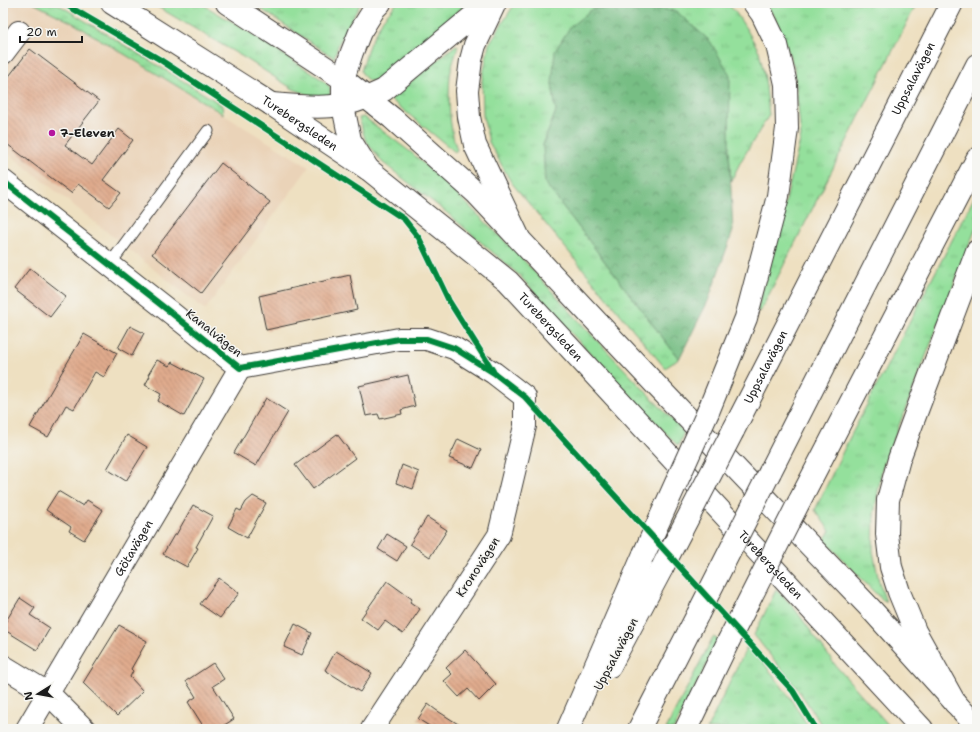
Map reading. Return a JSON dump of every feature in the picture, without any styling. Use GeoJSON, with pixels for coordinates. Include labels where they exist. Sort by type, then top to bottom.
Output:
{"type":"FeatureCollection","features":[{"type":"Feature","properties":{"kind":"main road","name":"Turebergsleden"},"geometry":{"type":"LineString","coordinates":[[112,3],[271,104],[368,169],[508,281],[922,729]]}},
{"type":"Feature","properties":{"kind":"main road"},"geometry":{"type":"LineString","coordinates":[[227,3],[343,79],[392,118],[476,193],[660,389],[870,608],[977,727]]}},
{"type":"Feature","properties":{"kind":"main road"},"geometry":{"type":"LineString","coordinates":[[368,169],[350,140],[343,106],[343,79],[360,32],[375,8],[380,3]]}},
{"type":"Feature","properties":{"kind":"main road"},"geometry":{"type":"LineString","coordinates":[[271,104],[308,108],[343,106],[367,99],[384,90],[489,3]]}},
{"type":"Feature","properties":{"kind":"main road"},"geometry":{"type":"LineString","coordinates":[[495,3],[475,45],[471,60],[467,91],[469,118],[475,145],[518,236]]}},
{"type":"Feature","properties":{"kind":"main road"},"geometry":{"type":"LineString","coordinates":[[568,729],[708,412],[746,318],[778,196],[787,128],[786,84],[777,45],[762,14],[754,3]]}},
{"type":"Feature","properties":{"kind":"main road","name":"Uppsalavägen"},"geometry":{"type":"LineString","coordinates":[[576,729],[733,431],[952,3]]}},
{"type":"Feature","properties":{"kind":"main road"},"geometry":{"type":"LineString","coordinates":[[3,53],[19,32]]}},
{"type":"Feature","properties":{"kind":"main road"},"geometry":{"type":"LineString","coordinates":[[639,729],[977,65]]}},
{"type":"Feature","properties":{"kind":"main road"},"geometry":{"type":"LineString","coordinates":[[686,729],[799,502],[977,159]]}},
{"type":"Feature","properties":{"kind":"main road","name":"Kanalvägen"},"geometry":{"type":"LineString","coordinates":[[3,181],[240,368],[398,339],[427,338],[454,348],[494,373]]}},
{"type":"Feature","properties":{"kind":"main road"},"geometry":{"type":"LineString","coordinates":[[955,703],[915,631],[899,592],[891,567],[887,534],[888,500],[899,459],[977,251]]}},
{"type":"Feature","properties":{"kind":"main road","name":"Götavägen"},"geometry":{"type":"LineString","coordinates":[[27,729],[240,368]]}},
{"type":"Feature","properties":{"kind":"main road","name":"Kronovägen"},"geometry":{"type":"LineString","coordinates":[[372,729],[499,535],[525,426],[525,397],[494,373]]}},
{"type":"Feature","properties":{"kind":"main road"},"geometry":{"type":"LineString","coordinates":[[3,666],[49,694],[84,729]]}},
{"type":"Feature","properties":{"kind":"lane"},"geometry":{"type":"LineString","coordinates":[[110,264],[208,131]]}},
{"type":"Feature","properties":{"kind":"shaded area"},"geometry":{"type":"Polygon","coordinates":[[[3,3],[33,3],[73,23],[309,167],[205,310],[3,149],[3,3]]]}},
{"type":"Feature","properties":{"kind":"green space"},"geometry":{"type":"Polygon","coordinates":[[[33,3],[56,3],[222,105],[223,114],[73,23],[33,3]]]}},
{"type":"Feature","properties":{"kind":"green space"},"geometry":{"type":"Polygon","coordinates":[[[151,3],[200,3],[246,30],[321,79],[330,87],[330,98],[312,96],[293,89],[248,60],[151,3]]]}},
{"type":"Feature","properties":{"kind":"green space"},"geometry":{"type":"Polygon","coordinates":[[[252,3],[361,3],[339,43],[334,58],[252,3]]]}},
{"type":"Feature","properties":{"kind":"green space"},"geometry":{"type":"Polygon","coordinates":[[[397,3],[468,3],[379,80],[370,81],[364,77],[361,71],[369,45],[383,19],[397,3]]]}},
{"type":"Feature","properties":{"kind":"green space"},"geometry":{"type":"Polygon","coordinates":[[[518,3],[727,3],[736,13],[759,51],[765,78],[769,115],[741,161],[731,181],[729,150],[552,83],[556,111],[543,145],[545,183],[679,359],[665,368],[511,182],[489,142],[483,116],[482,80],[489,44],[512,8],[518,3]]]}},
{"type":"Feature","properties":{"kind":"green space"},"geometry":{"type":"Polygon","coordinates":[[[765,3],[917,3],[760,312],[757,311],[783,213],[801,136],[794,67],[775,18],[765,3]]]}},
{"type":"Feature","properties":{"kind":"green space"},"geometry":{"type":"Polygon","coordinates":[[[636,6],[676,11],[710,41],[730,75],[729,150],[733,231],[708,301],[679,359],[545,183],[543,145],[556,111],[552,83],[555,51],[570,27],[592,9],[636,6]]]}},
{"type":"Feature","properties":{"kind":"green space"},"geometry":{"type":"Polygon","coordinates":[[[456,45],[458,46],[449,85],[451,123],[457,150],[455,152],[390,99],[456,45]]]}},
{"type":"Feature","properties":{"kind":"green space"},"geometry":{"type":"Polygon","coordinates":[[[364,117],[413,154],[518,254],[589,332],[684,432],[678,446],[572,334],[520,276],[446,212],[382,162],[365,139],[359,118],[364,117]]]}},
{"type":"Feature","properties":{"kind":"green space"},"geometry":{"type":"Polygon","coordinates":[[[977,192],[977,225],[882,469],[874,514],[873,551],[879,582],[886,602],[877,595],[824,540],[830,531],[815,510],[847,443],[977,192]]]}},
{"type":"Feature","properties":{"kind":"green space"},"geometry":{"type":"Polygon","coordinates":[[[776,590],[792,605],[836,666],[892,729],[824,729],[802,695],[754,635],[776,590]]]}},
{"type":"Feature","properties":{"kind":"green space"},"geometry":{"type":"Polygon","coordinates":[[[713,637],[719,640],[674,729],[666,729],[713,637]]]}},
{"type":"Feature","properties":{"kind":"green space"},"geometry":{"type":"Polygon","coordinates":[[[747,647],[763,662],[786,692],[810,729],[707,729],[747,647]]]}},
{"type":"Feature","properties":{"kind":"building"},"geometry":{"type":"Polygon","coordinates":[[[30,49],[99,101],[65,145],[92,165],[119,129],[133,140],[103,180],[121,193],[109,207],[78,184],[71,193],[3,141],[3,84],[30,49]]]}},
{"type":"Feature","properties":{"kind":"building"},"geometry":{"type":"Polygon","coordinates":[[[221,163],[270,202],[201,293],[152,254],[221,163]]]}},
{"type":"Feature","properties":{"kind":"building"},"geometry":{"type":"Polygon","coordinates":[[[30,268],[66,296],[50,317],[14,289],[30,268]]]}},
{"type":"Feature","properties":{"kind":"building"},"geometry":{"type":"Polygon","coordinates":[[[350,275],[357,310],[266,330],[259,296],[350,275]]]}},
{"type":"Feature","properties":{"kind":"building"},"geometry":{"type":"Polygon","coordinates":[[[130,326],[144,333],[132,356],[118,348],[130,326]]]}},
{"type":"Feature","properties":{"kind":"building"},"geometry":{"type":"Polygon","coordinates":[[[84,334],[117,353],[104,377],[95,372],[74,409],[66,405],[48,437],[30,427],[84,334]]]}},
{"type":"Feature","properties":{"kind":"building"},"geometry":{"type":"Polygon","coordinates":[[[157,360],[169,366],[172,362],[204,379],[184,416],[158,401],[161,394],[145,385],[150,376],[148,375],[157,360]]]}},
{"type":"Feature","properties":{"kind":"building"},"geometry":{"type":"Polygon","coordinates":[[[408,375],[415,406],[401,410],[402,414],[380,419],[378,414],[366,416],[359,386],[408,375]]]}},
{"type":"Feature","properties":{"kind":"building"},"geometry":{"type":"Polygon","coordinates":[[[266,398],[288,412],[256,466],[234,453],[266,398]]]}},
{"type":"Feature","properties":{"kind":"building"},"geometry":{"type":"Polygon","coordinates":[[[337,434],[355,458],[313,489],[295,465],[337,434]]]}},
{"type":"Feature","properties":{"kind":"building"},"geometry":{"type":"Polygon","coordinates":[[[127,435],[147,447],[126,481],[107,469],[127,435]]]}},
{"type":"Feature","properties":{"kind":"building"},"geometry":{"type":"Polygon","coordinates":[[[458,439],[481,450],[473,468],[449,458],[458,439]]]}},
{"type":"Feature","properties":{"kind":"building"},"geometry":{"type":"Polygon","coordinates":[[[402,465],[419,472],[413,489],[396,483],[402,465]]]}},
{"type":"Feature","properties":{"kind":"building"},"geometry":{"type":"Polygon","coordinates":[[[58,491],[83,506],[87,500],[103,510],[84,540],[69,531],[71,527],[46,510],[58,491]]]}},
{"type":"Feature","properties":{"kind":"building"},"geometry":{"type":"Polygon","coordinates":[[[253,496],[266,503],[247,538],[228,527],[237,509],[241,511],[246,502],[253,496]]]}},
{"type":"Feature","properties":{"kind":"building"},"geometry":{"type":"Polygon","coordinates":[[[193,505],[213,516],[187,567],[163,554],[193,505]]]}},
{"type":"Feature","properties":{"kind":"building"},"geometry":{"type":"Polygon","coordinates":[[[427,517],[447,530],[430,557],[410,544],[427,517]]]}},
{"type":"Feature","properties":{"kind":"building"},"geometry":{"type":"Polygon","coordinates":[[[387,534],[406,546],[397,561],[378,549],[387,534]]]}},
{"type":"Feature","properties":{"kind":"building"},"geometry":{"type":"Polygon","coordinates":[[[219,578],[239,593],[220,618],[200,604],[219,578]]]}},
{"type":"Feature","properties":{"kind":"building"},"geometry":{"type":"Polygon","coordinates":[[[387,581],[412,599],[410,602],[420,609],[403,634],[385,621],[378,630],[361,618],[387,581]]]}},
{"type":"Feature","properties":{"kind":"building"},"geometry":{"type":"Polygon","coordinates":[[[20,598],[35,608],[30,615],[50,628],[37,650],[3,629],[3,626],[20,598]]]}},
{"type":"Feature","properties":{"kind":"building"},"geometry":{"type":"Polygon","coordinates":[[[295,624],[312,633],[302,655],[284,647],[295,624]]]}},
{"type":"Feature","properties":{"kind":"building"},"geometry":{"type":"Polygon","coordinates":[[[119,625],[147,641],[131,669],[133,671],[130,677],[143,691],[117,716],[83,683],[119,625]]]}},
{"type":"Feature","properties":{"kind":"building"},"geometry":{"type":"Polygon","coordinates":[[[465,650],[496,684],[479,701],[468,689],[459,697],[444,681],[452,674],[446,668],[465,650]]]}},
{"type":"Feature","properties":{"kind":"building"},"geometry":{"type":"Polygon","coordinates":[[[336,651],[372,673],[360,692],[325,670],[336,651]]]}},
{"type":"Feature","properties":{"kind":"building"},"geometry":{"type":"Polygon","coordinates":[[[213,663],[224,679],[213,686],[234,719],[218,729],[205,729],[188,702],[196,697],[186,681],[213,663]]]}},
{"type":"Feature","properties":{"kind":"building"},"geometry":{"type":"Polygon","coordinates":[[[428,704],[466,729],[434,729],[418,719],[428,704]]]}},
{"type":"Feature","properties":{"kind":"cycle path"},"geometry":{"type":"LineString","coordinates":[[63,3],[159,59],[404,219],[419,238],[449,301],[493,371]]}},
{"type":"Feature","properties":{"kind":"cycle path"},"geometry":{"type":"LineString","coordinates":[[3,181],[240,368],[399,339],[427,339],[454,348],[494,373],[525,397],[793,691],[816,729]]}},
{"type":"Feature","properties":{"kind":"place","name":"7-Eleven"},"geometry":{"type":"Point","coordinates":[52,133]}}]}
